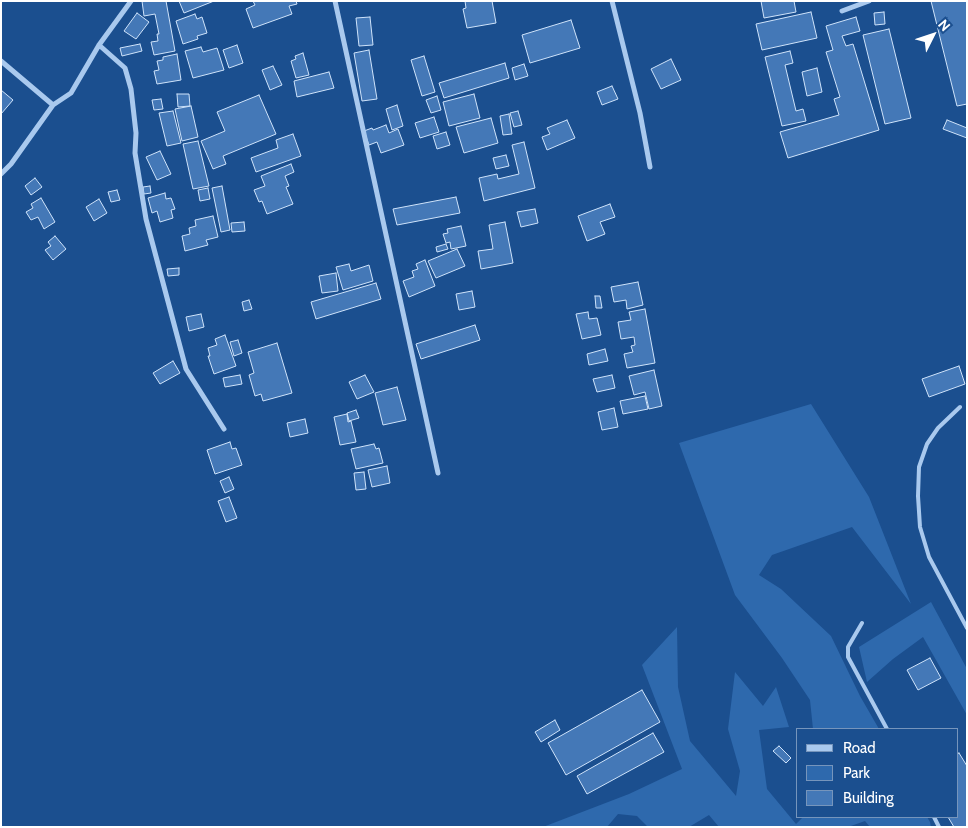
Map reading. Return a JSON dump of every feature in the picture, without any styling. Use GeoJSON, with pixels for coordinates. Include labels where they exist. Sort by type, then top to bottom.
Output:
{"type":"FeatureCollection","features":[{"type":"Feature","properties":{"kind":"street"},"geometry":{"type":"LineString","coordinates":[[1,174],[11,164],[53,105],[71,93],[99,45],[131,1]]}},
{"type":"Feature","properties":{"kind":"street"},"geometry":{"type":"LineString","coordinates":[[335,1],[438,473]]}},
{"type":"Feature","properties":{"kind":"street"},"geometry":{"type":"LineString","coordinates":[[612,1],[640,113],[650,167]]}},
{"type":"Feature","properties":{"kind":"street"},"geometry":{"type":"LineString","coordinates":[[842,11],[869,1]]}},
{"type":"Feature","properties":{"kind":"street"},"geometry":{"type":"LineString","coordinates":[[99,45],[125,68],[131,89],[136,133],[135,153],[146,219],[186,369],[224,429]]}},
{"type":"Feature","properties":{"kind":"street"},"geometry":{"type":"LineString","coordinates":[[1,61],[53,105]]}},
{"type":"Feature","properties":{"kind":"lane"},"geometry":{"type":"LineString","coordinates":[[960,407],[938,428],[927,444],[919,467],[918,496],[920,527],[929,557],[967,628]]}},
{"type":"Feature","properties":{"kind":"lane"},"geometry":{"type":"LineString","coordinates":[[862,623],[848,647],[848,657],[886,728]]}},
{"type":"Feature","properties":{"kind":"green space"},"geometry":{"type":"Polygon","coordinates":[[[811,404],[869,497],[911,604],[852,527],[772,555],[759,575],[781,589],[831,636],[860,696],[878,728],[813,728],[810,700],[782,658],[735,595],[679,443],[811,404]]]}},
{"type":"Feature","properties":{"kind":"green space"},"geometry":{"type":"Polygon","coordinates":[[[931,602],[967,669],[967,715],[923,637],[893,659],[867,682],[859,647],[931,602]]]}},
{"type":"Feature","properties":{"kind":"green space"},"geometry":{"type":"Polygon","coordinates":[[[677,627],[678,687],[690,741],[736,796],[740,771],[728,729],[735,672],[763,706],[776,687],[789,727],[759,730],[767,789],[796,824],[802,818],[928,818],[931,827],[870,827],[865,821],[848,827],[719,827],[709,815],[689,827],[648,827],[637,816],[618,814],[607,827],[543,827],[629,794],[682,769],[642,665],[677,627]]]}},
{"type":"Feature","properties":{"kind":"building"},"geometry":{"type":"Polygon","coordinates":[[[142,1],[166,1],[175,51],[154,55],[151,42],[158,41],[157,34],[159,34],[155,14],[144,16],[142,1]]]}},
{"type":"Feature","properties":{"kind":"building"},"geometry":{"type":"Polygon","coordinates":[[[179,1],[214,1],[184,13],[179,1]]]}},
{"type":"Feature","properties":{"kind":"building"},"geometry":{"type":"Polygon","coordinates":[[[253,1],[296,1],[297,4],[289,6],[292,14],[253,28],[246,9],[255,5],[253,1]]]}},
{"type":"Feature","properties":{"kind":"building"},"geometry":{"type":"Polygon","coordinates":[[[465,1],[492,1],[496,23],[467,28],[463,9],[466,8],[465,1]]]}},
{"type":"Feature","properties":{"kind":"building"},"geometry":{"type":"Polygon","coordinates":[[[761,1],[794,1],[796,12],[764,18],[761,1]]]}},
{"type":"Feature","properties":{"kind":"building"},"geometry":{"type":"Polygon","coordinates":[[[931,1],[967,1],[967,104],[957,106],[931,1]]]}},
{"type":"Feature","properties":{"kind":"building"},"geometry":{"type":"Polygon","coordinates":[[[811,12],[817,38],[762,50],[756,24],[811,12]]]}},
{"type":"Feature","properties":{"kind":"building"},"geometry":{"type":"Polygon","coordinates":[[[884,12],[885,24],[875,25],[874,13],[884,12]]]}},
{"type":"Feature","properties":{"kind":"building"},"geometry":{"type":"Polygon","coordinates":[[[137,13],[149,22],[136,39],[124,31],[137,13]]]}},
{"type":"Feature","properties":{"kind":"building"},"geometry":{"type":"Polygon","coordinates":[[[195,14],[197,19],[202,17],[207,33],[197,36],[198,39],[183,44],[176,21],[195,14]]]}},
{"type":"Feature","properties":{"kind":"building"},"geometry":{"type":"Polygon","coordinates":[[[370,17],[373,45],[359,46],[356,18],[370,17]]]}},
{"type":"Feature","properties":{"kind":"building"},"geometry":{"type":"Polygon","coordinates":[[[856,17],[860,31],[842,36],[846,46],[853,44],[879,130],[788,158],[780,132],[839,115],[834,99],[840,97],[826,52],[833,50],[826,26],[856,17]]]}},
{"type":"Feature","properties":{"kind":"building"},"geometry":{"type":"Polygon","coordinates":[[[571,20],[580,48],[530,63],[522,35],[571,20]]]}},
{"type":"Feature","properties":{"kind":"building"},"geometry":{"type":"Polygon","coordinates":[[[889,29],[911,118],[885,124],[863,35],[889,29]]]}},
{"type":"Feature","properties":{"kind":"building"},"geometry":{"type":"Polygon","coordinates":[[[140,44],[142,51],[122,56],[120,48],[140,44]]]}},
{"type":"Feature","properties":{"kind":"building"},"geometry":{"type":"Polygon","coordinates":[[[237,45],[243,63],[229,68],[223,50],[237,45]]]}},
{"type":"Feature","properties":{"kind":"building"},"geometry":{"type":"Polygon","coordinates":[[[201,47],[203,52],[217,48],[224,70],[193,78],[185,51],[201,47]]]}},
{"type":"Feature","properties":{"kind":"building"},"geometry":{"type":"Polygon","coordinates":[[[369,50],[377,99],[362,101],[354,53],[369,50]]]}},
{"type":"Feature","properties":{"kind":"building"},"geometry":{"type":"Polygon","coordinates":[[[790,51],[793,63],[785,65],[796,111],[803,109],[806,121],[782,126],[765,57],[790,51]]]}},
{"type":"Feature","properties":{"kind":"building"},"geometry":{"type":"Polygon","coordinates":[[[303,53],[309,75],[296,78],[291,61],[296,59],[295,56],[303,53]]]}},
{"type":"Feature","properties":{"kind":"building"},"geometry":{"type":"Polygon","coordinates":[[[177,54],[181,80],[157,84],[154,71],[159,70],[157,61],[163,60],[163,57],[177,54]]]}},
{"type":"Feature","properties":{"kind":"building"},"geometry":{"type":"Polygon","coordinates":[[[424,56],[435,92],[422,96],[411,60],[424,56]]]}},
{"type":"Feature","properties":{"kind":"building"},"geometry":{"type":"Polygon","coordinates":[[[671,59],[681,80],[661,89],[651,69],[671,59]]]}},
{"type":"Feature","properties":{"kind":"building"},"geometry":{"type":"Polygon","coordinates":[[[505,63],[509,78],[444,98],[439,83],[505,63]]]}},
{"type":"Feature","properties":{"kind":"building"},"geometry":{"type":"Polygon","coordinates":[[[524,64],[528,76],[515,80],[512,68],[524,64]]]}},
{"type":"Feature","properties":{"kind":"building"},"geometry":{"type":"Polygon","coordinates":[[[273,66],[282,85],[270,90],[262,70],[273,66]]]}},
{"type":"Feature","properties":{"kind":"building"},"geometry":{"type":"Polygon","coordinates":[[[817,68],[822,92],[807,96],[802,72],[817,68]]]}},
{"type":"Feature","properties":{"kind":"building"},"geometry":{"type":"Polygon","coordinates":[[[329,72],[334,88],[297,97],[294,81],[329,72]]]}},
{"type":"Feature","properties":{"kind":"building"},"geometry":{"type":"Polygon","coordinates":[[[612,86],[618,99],[602,105],[597,92],[612,86]]]}},
{"type":"Feature","properties":{"kind":"building"},"geometry":{"type":"Polygon","coordinates":[[[1,90],[13,100],[1,114],[1,90]]]}},
{"type":"Feature","properties":{"kind":"building"},"geometry":{"type":"Polygon","coordinates":[[[177,94],[189,94],[190,106],[178,107],[177,94]]]}},
{"type":"Feature","properties":{"kind":"building"},"geometry":{"type":"Polygon","coordinates":[[[474,94],[480,118],[449,126],[443,102],[474,94]]]}},
{"type":"Feature","properties":{"kind":"building"},"geometry":{"type":"Polygon","coordinates":[[[259,95],[276,134],[223,156],[226,164],[213,169],[201,141],[225,131],[217,112],[259,95]]]}},
{"type":"Feature","properties":{"kind":"building"},"geometry":{"type":"Polygon","coordinates":[[[437,96],[441,110],[431,113],[426,100],[437,96]]]}},
{"type":"Feature","properties":{"kind":"building"},"geometry":{"type":"Polygon","coordinates":[[[161,99],[163,109],[154,110],[152,100],[161,99]]]}},
{"type":"Feature","properties":{"kind":"building"},"geometry":{"type":"Polygon","coordinates":[[[397,105],[403,126],[392,130],[386,109],[397,105]]]}},
{"type":"Feature","properties":{"kind":"building"},"geometry":{"type":"Polygon","coordinates":[[[191,106],[198,137],[182,141],[175,109],[191,106]]]}},
{"type":"Feature","properties":{"kind":"building"},"geometry":{"type":"Polygon","coordinates":[[[173,111],[181,143],[167,146],[159,113],[173,111]]]}},
{"type":"Feature","properties":{"kind":"building"},"geometry":{"type":"Polygon","coordinates":[[[518,111],[522,125],[514,127],[510,113],[518,111]]]}},
{"type":"Feature","properties":{"kind":"building"},"geometry":{"type":"Polygon","coordinates":[[[509,114],[512,134],[503,135],[500,116],[509,114]]]}},
{"type":"Feature","properties":{"kind":"building"},"geometry":{"type":"Polygon","coordinates":[[[434,117],[439,132],[420,138],[415,123],[434,117]]]}},
{"type":"Feature","properties":{"kind":"building"},"geometry":{"type":"Polygon","coordinates":[[[491,118],[498,143],[464,153],[456,127],[491,118]]]}},
{"type":"Feature","properties":{"kind":"building"},"geometry":{"type":"Polygon","coordinates":[[[567,120],[575,138],[547,150],[542,137],[550,134],[547,128],[567,120]]]}},
{"type":"Feature","properties":{"kind":"building"},"geometry":{"type":"Polygon","coordinates":[[[947,120],[967,128],[967,138],[943,129],[947,120]]]}},
{"type":"Feature","properties":{"kind":"building"},"geometry":{"type":"Polygon","coordinates":[[[386,125],[389,133],[398,129],[404,145],[381,153],[377,142],[369,145],[364,131],[386,125]]]}},
{"type":"Feature","properties":{"kind":"building"},"geometry":{"type":"Polygon","coordinates":[[[446,132],[450,145],[437,149],[433,136],[446,132]]]}},
{"type":"Feature","properties":{"kind":"building"},"geometry":{"type":"Polygon","coordinates":[[[293,134],[301,156],[256,172],[251,158],[278,148],[276,140],[293,134]]]}},
{"type":"Feature","properties":{"kind":"building"},"geometry":{"type":"Polygon","coordinates":[[[198,141],[209,186],[193,189],[183,144],[198,141]]]}},
{"type":"Feature","properties":{"kind":"building"},"geometry":{"type":"Polygon","coordinates":[[[524,142],[535,188],[484,201],[479,178],[497,174],[498,179],[519,174],[512,145],[524,142]]]}},
{"type":"Feature","properties":{"kind":"building"},"geometry":{"type":"Polygon","coordinates":[[[160,151],[171,174],[157,180],[146,157],[160,151]]]}},
{"type":"Feature","properties":{"kind":"building"},"geometry":{"type":"Polygon","coordinates":[[[506,155],[509,166],[496,169],[493,158],[506,155]]]}},
{"type":"Feature","properties":{"kind":"building"},"geometry":{"type":"Polygon","coordinates":[[[291,164],[294,172],[285,176],[289,186],[286,187],[293,204],[267,214],[262,201],[259,202],[254,190],[265,186],[261,176],[291,164]]]}},
{"type":"Feature","properties":{"kind":"building"},"geometry":{"type":"Polygon","coordinates":[[[35,178],[42,187],[31,195],[25,186],[35,178]]]}},
{"type":"Feature","properties":{"kind":"building"},"geometry":{"type":"Polygon","coordinates":[[[150,186],[151,193],[144,194],[143,187],[150,186]]]}},
{"type":"Feature","properties":{"kind":"building"},"geometry":{"type":"Polygon","coordinates":[[[222,186],[230,230],[221,232],[212,188],[222,186]]]}},
{"type":"Feature","properties":{"kind":"building"},"geometry":{"type":"Polygon","coordinates":[[[208,188],[210,199],[200,201],[198,190],[208,188]]]}},
{"type":"Feature","properties":{"kind":"building"},"geometry":{"type":"Polygon","coordinates":[[[117,190],[120,200],[111,202],[108,192],[117,190]]]}},
{"type":"Feature","properties":{"kind":"building"},"geometry":{"type":"Polygon","coordinates":[[[165,193],[166,199],[171,198],[175,209],[171,210],[173,218],[160,222],[157,211],[152,213],[148,198],[165,193]]]}},
{"type":"Feature","properties":{"kind":"building"},"geometry":{"type":"Polygon","coordinates":[[[456,197],[460,213],[397,225],[393,209],[456,197]]]}},
{"type":"Feature","properties":{"kind":"building"},"geometry":{"type":"Polygon","coordinates":[[[41,198],[55,222],[44,229],[38,217],[31,220],[26,212],[33,208],[31,204],[41,198]]]}},
{"type":"Feature","properties":{"kind":"building"},"geometry":{"type":"Polygon","coordinates":[[[99,199],[107,213],[94,221],[86,207],[99,199]]]}},
{"type":"Feature","properties":{"kind":"building"},"geometry":{"type":"Polygon","coordinates":[[[610,204],[615,217],[600,222],[605,234],[587,241],[578,216],[610,204]]]}},
{"type":"Feature","properties":{"kind":"building"},"geometry":{"type":"Polygon","coordinates":[[[535,209],[538,223],[521,227],[517,212],[535,209]]]}},
{"type":"Feature","properties":{"kind":"building"},"geometry":{"type":"Polygon","coordinates":[[[213,216],[218,237],[206,240],[208,245],[185,251],[182,236],[190,234],[189,228],[196,226],[195,220],[213,216]]]}},
{"type":"Feature","properties":{"kind":"building"},"geometry":{"type":"Polygon","coordinates":[[[244,222],[245,231],[232,232],[231,223],[244,222]]]}},
{"type":"Feature","properties":{"kind":"building"},"geometry":{"type":"Polygon","coordinates":[[[505,222],[513,263],[481,269],[478,251],[493,249],[489,225],[505,222]]]}},
{"type":"Feature","properties":{"kind":"building"},"geometry":{"type":"Polygon","coordinates":[[[461,226],[466,246],[451,249],[450,242],[446,243],[443,234],[448,233],[447,229],[461,226]]]}},
{"type":"Feature","properties":{"kind":"building"},"geometry":{"type":"Polygon","coordinates":[[[55,236],[66,249],[53,260],[45,250],[51,246],[48,242],[55,236]]]}},
{"type":"Feature","properties":{"kind":"building"},"geometry":{"type":"Polygon","coordinates":[[[446,244],[448,249],[437,252],[436,247],[446,244]]]}},
{"type":"Feature","properties":{"kind":"building"},"geometry":{"type":"Polygon","coordinates":[[[457,249],[465,266],[436,278],[428,261],[457,249]]]}},
{"type":"Feature","properties":{"kind":"building"},"geometry":{"type":"Polygon","coordinates":[[[425,260],[435,286],[409,297],[403,281],[414,277],[412,271],[418,269],[416,264],[425,260]]]}},
{"type":"Feature","properties":{"kind":"building"},"geometry":{"type":"Polygon","coordinates":[[[349,264],[351,271],[369,265],[373,281],[343,290],[336,267],[349,264]]]}},
{"type":"Feature","properties":{"kind":"building"},"geometry":{"type":"Polygon","coordinates":[[[179,268],[179,275],[168,276],[167,269],[179,268]]]}},
{"type":"Feature","properties":{"kind":"building"},"geometry":{"type":"Polygon","coordinates":[[[336,273],[338,291],[322,293],[319,276],[336,273]]]}},
{"type":"Feature","properties":{"kind":"building"},"geometry":{"type":"Polygon","coordinates":[[[638,282],[643,305],[627,309],[626,300],[614,302],[611,287],[638,282]]]}},
{"type":"Feature","properties":{"kind":"building"},"geometry":{"type":"Polygon","coordinates":[[[376,283],[381,299],[316,319],[311,302],[376,283]]]}},
{"type":"Feature","properties":{"kind":"building"},"geometry":{"type":"Polygon","coordinates":[[[472,291],[475,307],[459,310],[456,294],[472,291]]]}},
{"type":"Feature","properties":{"kind":"building"},"geometry":{"type":"Polygon","coordinates":[[[595,296],[600,296],[602,308],[596,308],[595,296]]]}},
{"type":"Feature","properties":{"kind":"building"},"geometry":{"type":"Polygon","coordinates":[[[249,300],[252,309],[244,311],[242,302],[249,300]]]}},
{"type":"Feature","properties":{"kind":"building"},"geometry":{"type":"Polygon","coordinates":[[[645,309],[655,363],[627,368],[624,354],[633,352],[631,346],[635,345],[634,337],[621,339],[618,322],[631,320],[629,312],[645,309]]]}},
{"type":"Feature","properties":{"kind":"building"},"geometry":{"type":"Polygon","coordinates":[[[588,312],[589,319],[597,318],[601,335],[582,339],[576,314],[588,312]]]}},
{"type":"Feature","properties":{"kind":"building"},"geometry":{"type":"Polygon","coordinates":[[[201,314],[204,327],[189,331],[186,317],[201,314]]]}},
{"type":"Feature","properties":{"kind":"building"},"geometry":{"type":"Polygon","coordinates":[[[475,325],[480,340],[421,359],[416,344],[475,325]]]}},
{"type":"Feature","properties":{"kind":"building"},"geometry":{"type":"Polygon","coordinates":[[[225,335],[236,366],[214,374],[208,356],[210,356],[208,348],[217,345],[215,339],[225,335]]]}},
{"type":"Feature","properties":{"kind":"building"},"geometry":{"type":"Polygon","coordinates":[[[238,340],[242,353],[234,356],[230,342],[238,340]]]}},
{"type":"Feature","properties":{"kind":"building"},"geometry":{"type":"Polygon","coordinates":[[[277,343],[292,393],[263,401],[261,394],[255,396],[249,375],[254,373],[248,352],[277,343]]]}},
{"type":"Feature","properties":{"kind":"building"},"geometry":{"type":"Polygon","coordinates":[[[605,349],[608,361],[589,365],[587,354],[605,349]]]}},
{"type":"Feature","properties":{"kind":"building"},"geometry":{"type":"Polygon","coordinates":[[[173,361],[180,373],[160,384],[153,373],[173,361]]]}},
{"type":"Feature","properties":{"kind":"building"},"geometry":{"type":"Polygon","coordinates":[[[959,366],[965,384],[929,397],[922,379],[959,366]]]}},
{"type":"Feature","properties":{"kind":"building"},"geometry":{"type":"Polygon","coordinates":[[[654,370],[662,406],[649,409],[645,392],[634,395],[629,376],[654,370]]]}},
{"type":"Feature","properties":{"kind":"building"},"geometry":{"type":"Polygon","coordinates":[[[240,375],[242,384],[225,387],[223,378],[240,375]]]}},
{"type":"Feature","properties":{"kind":"building"},"geometry":{"type":"Polygon","coordinates":[[[365,375],[374,392],[357,399],[349,382],[365,375]]]}},
{"type":"Feature","properties":{"kind":"building"},"geometry":{"type":"Polygon","coordinates":[[[612,375],[615,388],[597,392],[593,379],[612,375]]]}},
{"type":"Feature","properties":{"kind":"building"},"geometry":{"type":"Polygon","coordinates":[[[397,387],[406,420],[383,425],[375,393],[397,387]]]}},
{"type":"Feature","properties":{"kind":"building"},"geometry":{"type":"Polygon","coordinates":[[[645,396],[648,409],[623,414],[620,401],[645,396]]]}},
{"type":"Feature","properties":{"kind":"building"},"geometry":{"type":"Polygon","coordinates":[[[614,408],[618,427],[602,430],[598,412],[614,408]]]}},
{"type":"Feature","properties":{"kind":"building"},"geometry":{"type":"Polygon","coordinates":[[[356,410],[359,418],[349,421],[347,413],[356,410]]]}},
{"type":"Feature","properties":{"kind":"building"},"geometry":{"type":"Polygon","coordinates":[[[347,414],[348,422],[351,421],[356,442],[340,445],[334,417],[347,414]]]}},
{"type":"Feature","properties":{"kind":"building"},"geometry":{"type":"Polygon","coordinates":[[[305,419],[308,433],[290,437],[287,423],[305,419]]]}},
{"type":"Feature","properties":{"kind":"building"},"geometry":{"type":"Polygon","coordinates":[[[230,442],[232,449],[236,448],[242,465],[215,474],[207,450],[230,442]]]}},
{"type":"Feature","properties":{"kind":"building"},"geometry":{"type":"Polygon","coordinates":[[[374,444],[376,449],[379,448],[383,463],[356,469],[351,449],[374,444]]]}},
{"type":"Feature","properties":{"kind":"building"},"geometry":{"type":"Polygon","coordinates":[[[387,466],[390,483],[372,487],[368,470],[387,466]]]}},
{"type":"Feature","properties":{"kind":"building"},"geometry":{"type":"Polygon","coordinates":[[[364,472],[366,489],[356,490],[354,473],[364,472]]]}},
{"type":"Feature","properties":{"kind":"building"},"geometry":{"type":"Polygon","coordinates":[[[229,477],[234,489],[225,493],[220,481],[229,477]]]}},
{"type":"Feature","properties":{"kind":"building"},"geometry":{"type":"Polygon","coordinates":[[[229,497],[237,518],[226,522],[218,501],[229,497]]]}},
{"type":"Feature","properties":{"kind":"building"},"geometry":{"type":"Polygon","coordinates":[[[930,658],[941,678],[918,690],[907,670],[930,658]]]}},
{"type":"Feature","properties":{"kind":"building"},"geometry":{"type":"Polygon","coordinates":[[[642,690],[660,722],[566,775],[548,743],[642,690]]]}},
{"type":"Feature","properties":{"kind":"building"},"geometry":{"type":"Polygon","coordinates":[[[555,720],[560,730],[541,742],[535,732],[555,720]]]}},
{"type":"Feature","properties":{"kind":"building"},"geometry":{"type":"Polygon","coordinates":[[[653,733],[664,752],[587,794],[577,776],[653,733]]]}},
{"type":"Feature","properties":{"kind":"building"},"geometry":{"type":"Polygon","coordinates":[[[779,746],[791,758],[786,763],[773,751],[779,746]]]}},
{"type":"Feature","properties":{"kind":"building"},"geometry":{"type":"Polygon","coordinates":[[[958,754],[967,766],[967,827],[954,827],[949,818],[958,818],[958,754]]]}}]}
